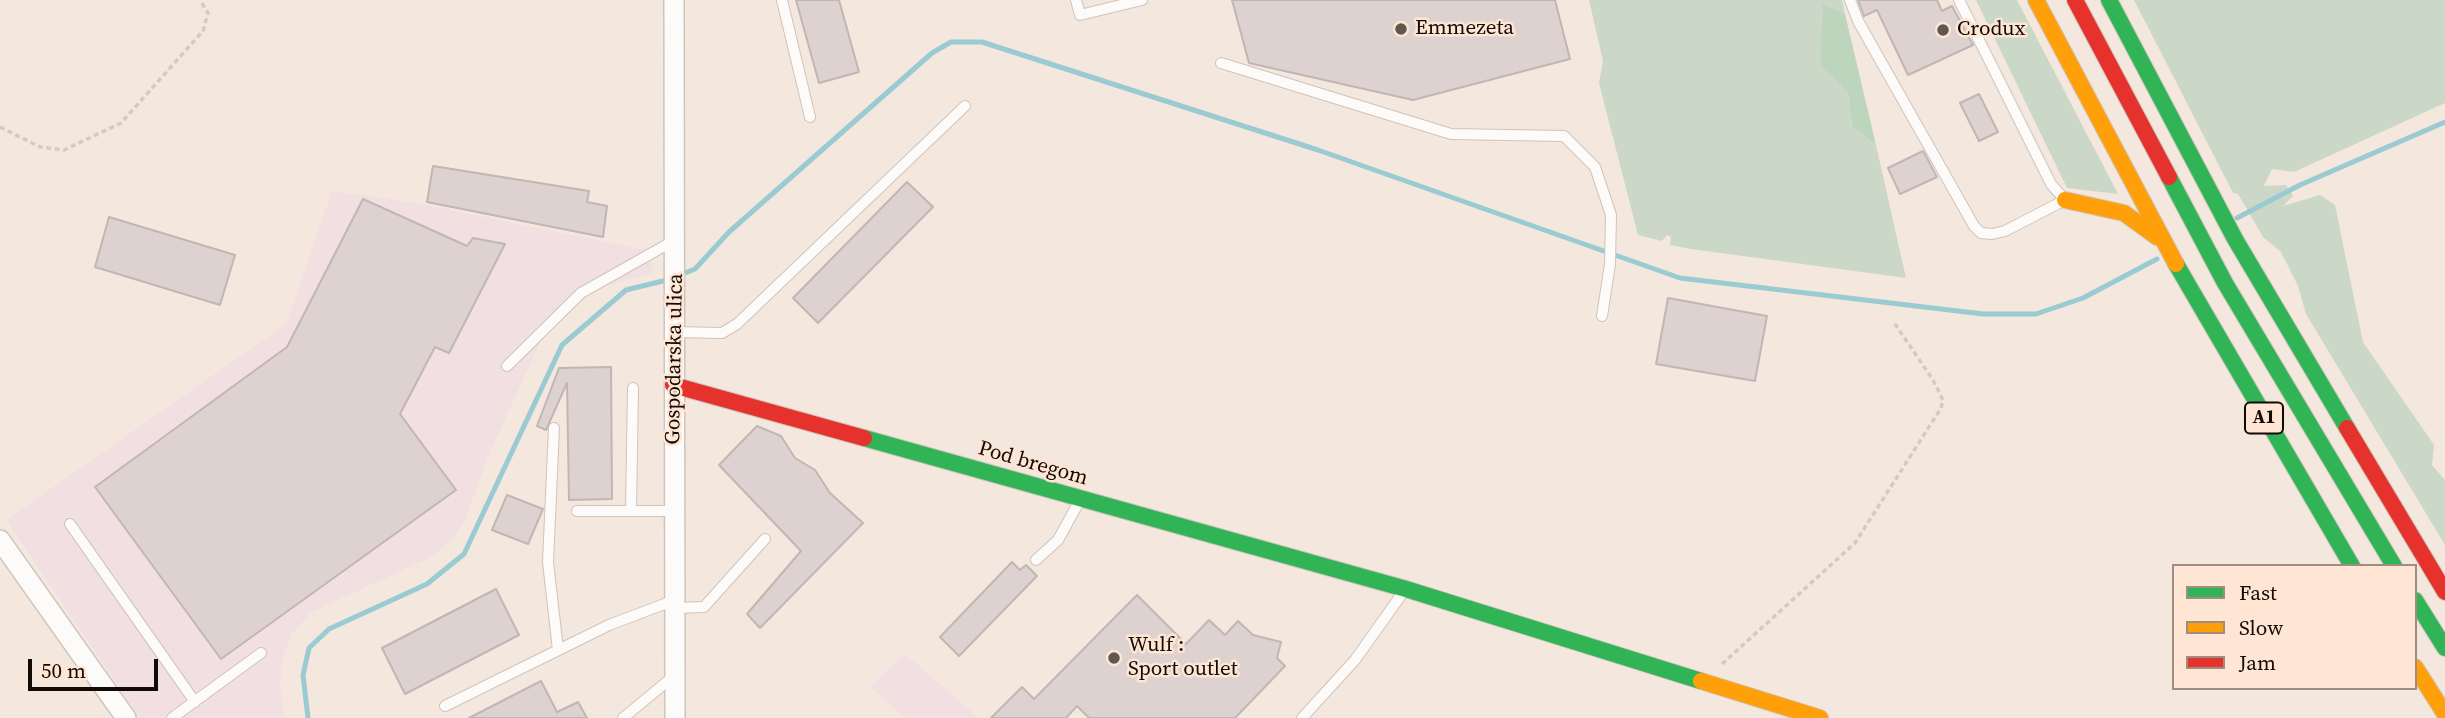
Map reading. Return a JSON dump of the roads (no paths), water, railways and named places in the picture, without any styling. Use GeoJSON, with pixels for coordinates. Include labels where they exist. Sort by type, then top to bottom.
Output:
{"type":"FeatureCollection","features":[{"type":"Feature","properties":{"kind":"main road","name":"A1"},"geometry":{"type":"LineString","coordinates":[[2036,0],[2163,242],[2351,564]]}},
{"type":"Feature","properties":{"kind":"main road","name":"A1"},"geometry":{"type":"LineString","coordinates":[[2075,0],[2210,254],[2393,564]]}},
{"type":"Feature","properties":{"kind":"main road"},"geometry":{"type":"LineString","coordinates":[[2109,0],[2235,239],[2445,592]]}},
{"type":"Feature","properties":{"kind":"main road"},"geometry":{"type":"LineString","coordinates":[[2065,200],[2124,213],[2163,242]]}},
{"type":"Feature","properties":{"kind":"main road","name":"Pod bregom"},"geometry":{"type":"LineString","coordinates":[[673,385],[1406,589],[1819,718]]}},
{"type":"Feature","properties":{"kind":"main road"},"geometry":{"type":"LineString","coordinates":[[2417,603],[2445,648]]}},
{"type":"Feature","properties":{"kind":"main road"},"geometry":{"type":"LineString","coordinates":[[2417,670],[2445,714]]}},
{"type":"Feature","properties":{"kind":"street","name":"Gospodarska ulica"},"geometry":{"type":"LineString","coordinates":[[674,0],[674,717]]}},
{"type":"Feature","properties":{"kind":"street"},"geometry":{"type":"LineString","coordinates":[[0,540],[126,718]]}},
{"type":"Feature","properties":{"kind":"lane"},"geometry":{"type":"LineString","coordinates":[[782,0],[810,117]]}},
{"type":"Feature","properties":{"kind":"lane"},"geometry":{"type":"LineString","coordinates":[[1076,0],[1080,15],[1142,0]]}},
{"type":"Feature","properties":{"kind":"lane"},"geometry":{"type":"LineString","coordinates":[[1850,0],[1858,21],[1974,226],[1981,233],[2005,231],[2065,200],[2051,184],[1959,0]]}},
{"type":"Feature","properties":{"kind":"lane"},"geometry":{"type":"LineString","coordinates":[[1221,63],[1451,134],[1564,136],[1595,167],[1611,215],[1609,264],[1602,316]]}},
{"type":"Feature","properties":{"kind":"lane"},"geometry":{"type":"LineString","coordinates":[[675,332],[722,333],[737,324],[965,106]]}},
{"type":"Feature","properties":{"kind":"lane"},"geometry":{"type":"LineString","coordinates":[[507,366],[581,293],[676,240]]}},
{"type":"Feature","properties":{"kind":"lane"},"geometry":{"type":"LineString","coordinates":[[631,511],[633,388]]}},
{"type":"Feature","properties":{"kind":"lane"},"geometry":{"type":"LineString","coordinates":[[554,428],[548,562],[558,650]]}},
{"type":"Feature","properties":{"kind":"lane"},"geometry":{"type":"LineString","coordinates":[[1036,561],[1067,528],[1080,499]]}},
{"type":"Feature","properties":{"kind":"lane"},"geometry":{"type":"LineString","coordinates":[[577,511],[674,511]]}},
{"type":"Feature","properties":{"kind":"lane"},"geometry":{"type":"LineString","coordinates":[[70,524],[195,702]]}},
{"type":"Feature","properties":{"kind":"lane"},"geometry":{"type":"LineString","coordinates":[[445,706],[609,625],[675,604],[704,607],[765,539]]}},
{"type":"Feature","properties":{"kind":"lane"},"geometry":{"type":"LineString","coordinates":[[1301,718],[1355,660],[1406,589]]}},
{"type":"Feature","properties":{"kind":"lane"},"geometry":{"type":"LineString","coordinates":[[172,718],[261,653]]}},
{"type":"Feature","properties":{"kind":"lane"},"geometry":{"type":"LineString","coordinates":[[623,718],[675,675]]}},
{"type":"Feature","properties":{"kind":"waterway"},"geometry":{"type":"LineString","coordinates":[[680,275],[695,269],[729,232],[932,53],[951,42],[982,42],[1318,150],[1680,278],[1983,314],[2036,314],[2083,298],[2157,259]]}},
{"type":"Feature","properties":{"kind":"waterway"},"geometry":{"type":"LineString","coordinates":[[2237,218],[2300,185],[2445,122]]}},
{"type":"Feature","properties":{"kind":"waterway"},"geometry":{"type":"LineString","coordinates":[[308,718],[303,675],[309,648],[329,629],[427,584],[464,554],[562,345],[626,290],[671,279]]}},
{"type":"Feature","properties":{"kind":"place","name":"Emmezeta"},"geometry":{"type":"Point","coordinates":[1401,29]}},
{"type":"Feature","properties":{"kind":"place","name":"Crodux"},"geometry":{"type":"Point","coordinates":[1943,30]}},
{"type":"Feature","properties":{"kind":"place","name":"Wulf : Sport outlet"},"geometry":{"type":"Point","coordinates":[1114,658]}}]}
